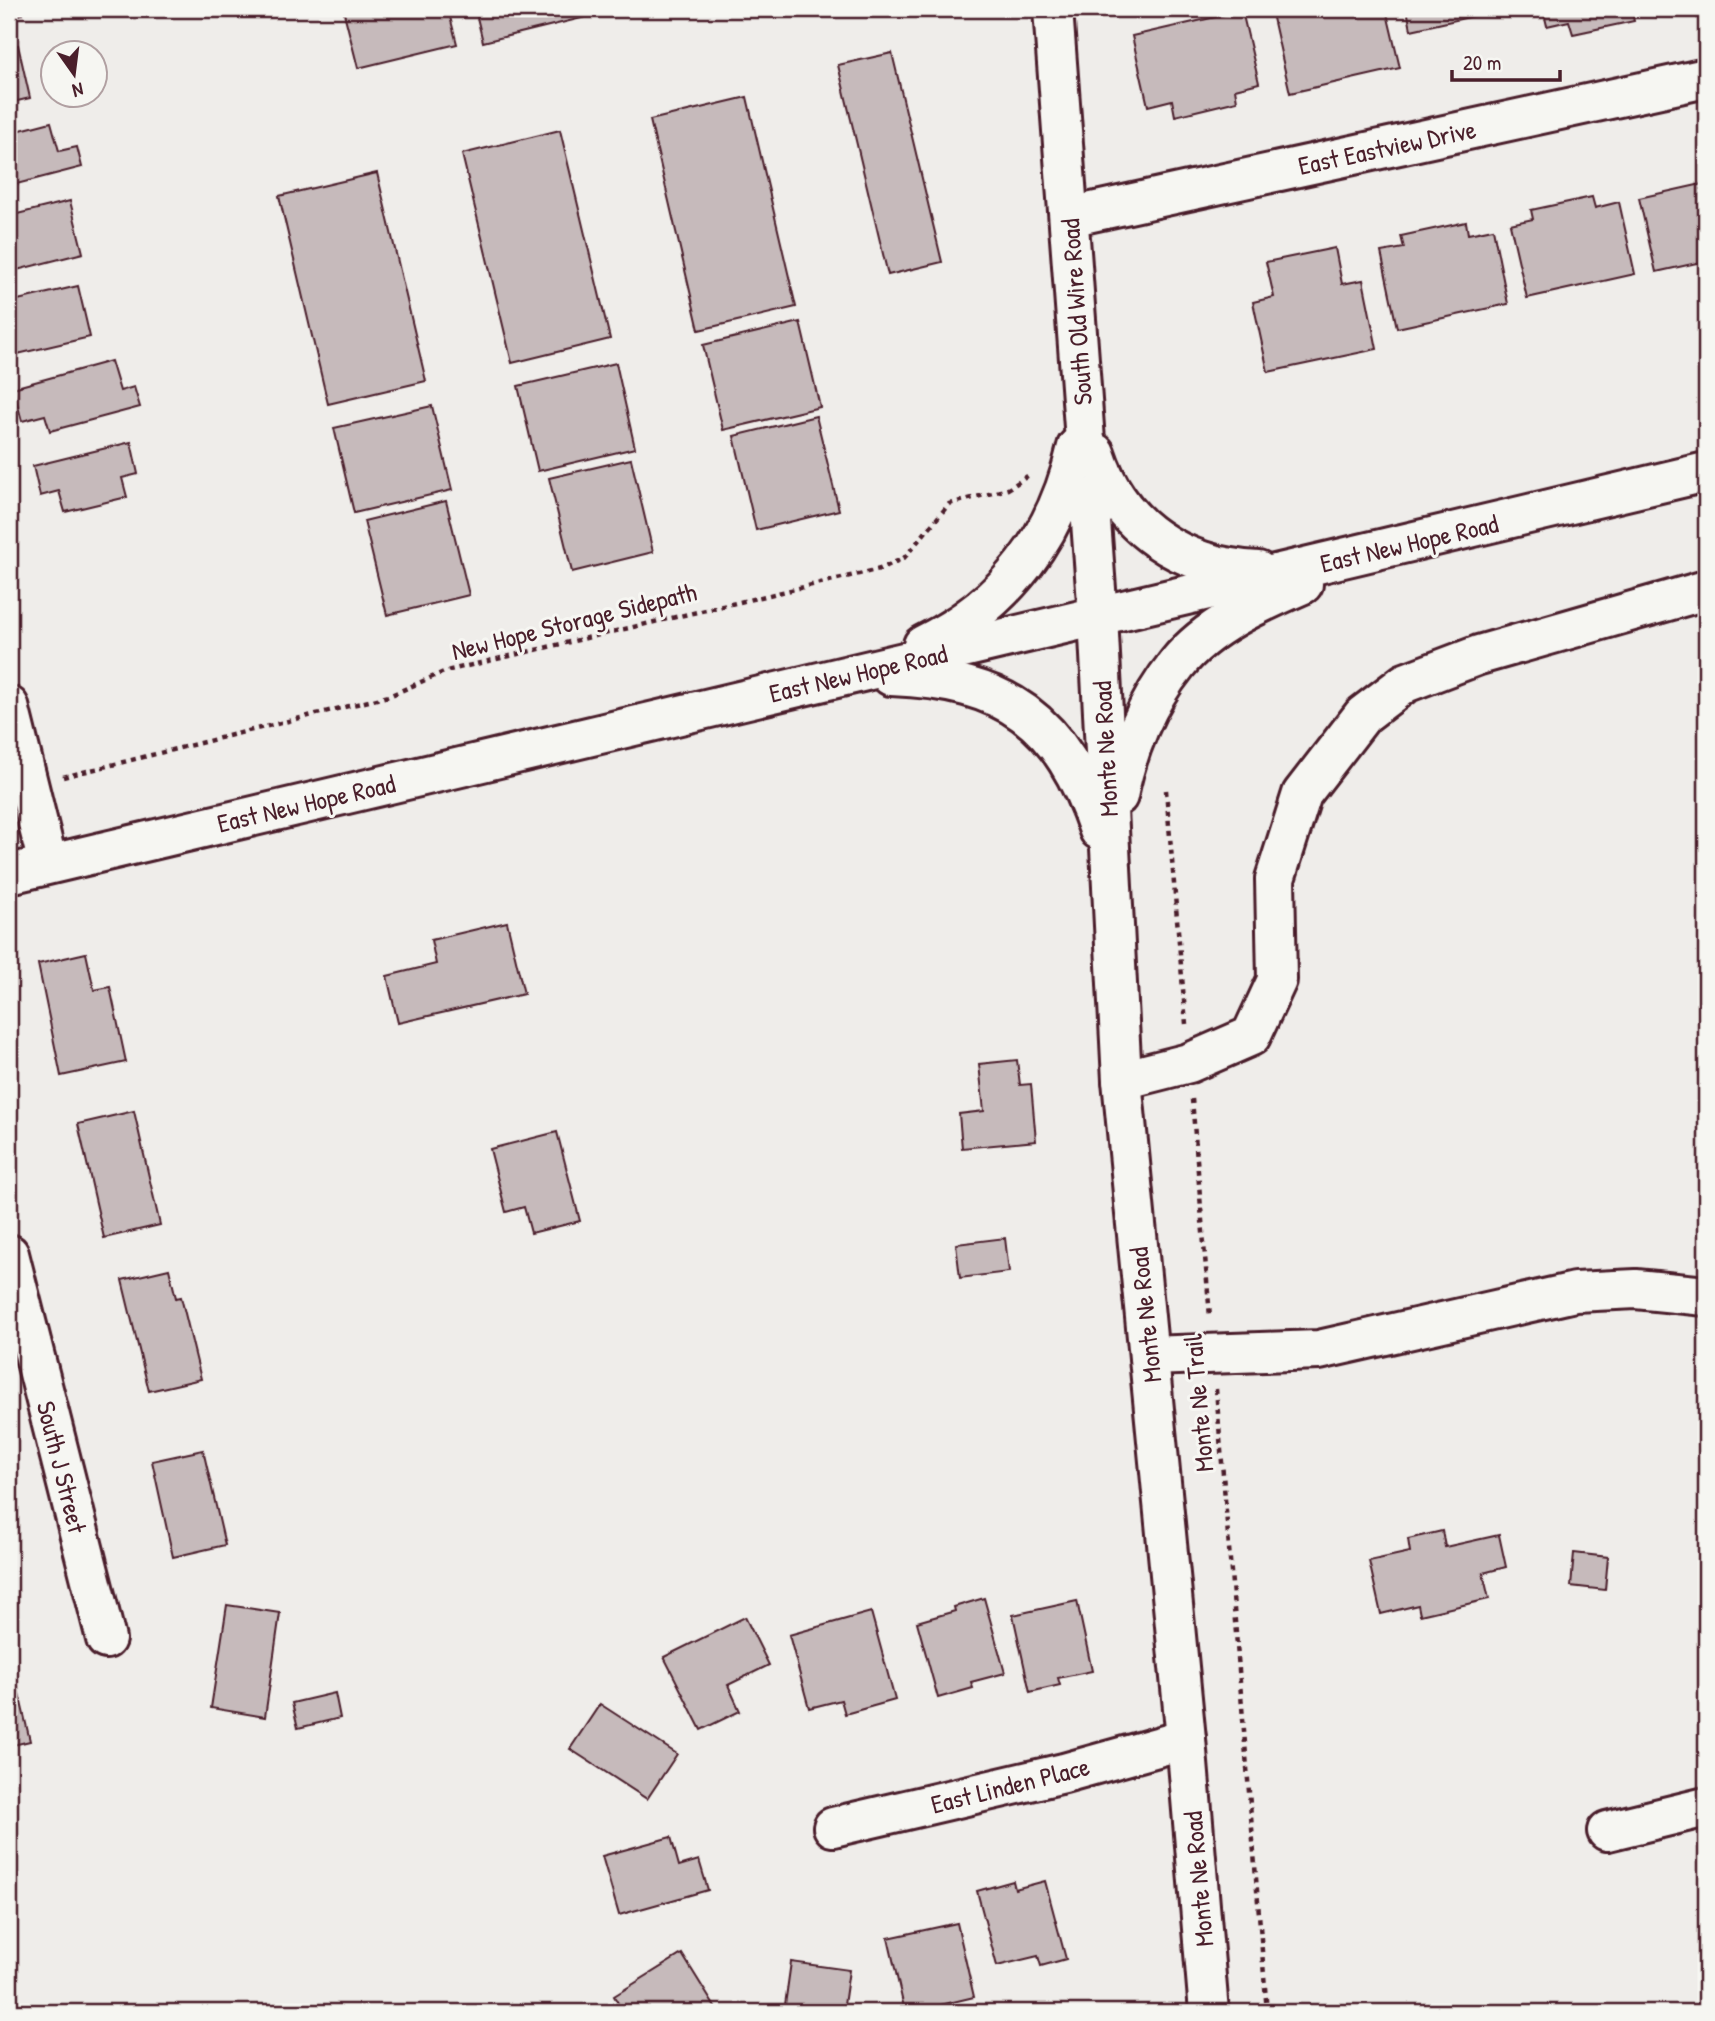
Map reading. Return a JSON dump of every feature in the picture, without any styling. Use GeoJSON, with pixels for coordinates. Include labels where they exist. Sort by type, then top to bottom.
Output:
{"type":"FeatureCollection","features":[{"type":"Feature","properties":{"kind":"street","name":"South Old Wire Road"},"geometry":{"type":"LineString","coordinates":[[1053,9],[1098,616]]}},
{"type":"Feature","properties":{"kind":"street","name":"East Eastview Drive"},"geometry":{"type":"LineString","coordinates":[[1069,217],[1706,78]]}},
{"type":"Feature","properties":{"kind":"street"},"geometry":{"type":"LineString","coordinates":[[1084,410],[1098,463],[1107,482],[1128,514],[1165,545],[1208,563],[1256,570],[1304,567]]}},
{"type":"Feature","properties":{"kind":"street"},"geometry":{"type":"LineString","coordinates":[[843,677],[879,665],[940,637],[982,609],[1012,581],[1033,552],[1062,498],[1072,472],[1084,410]]}},
{"type":"Feature","properties":{"kind":"street","name":"East New Hope Road"},"geometry":{"type":"LineString","coordinates":[[9,874],[1706,472]]}},
{"type":"Feature","properties":{"kind":"street"},"geometry":{"type":"LineString","coordinates":[[1112,885],[1115,811],[1122,776],[1146,714],[1178,663],[1218,629],[1261,604],[1416,541]]}},
{"type":"Feature","properties":{"kind":"street"},"geometry":{"type":"LineString","coordinates":[[1122,1080],[1189,1063],[1251,1037],[1277,981],[1275,879],[1302,794],[1363,715],[1405,683],[1479,655],[1706,590]]}},
{"type":"Feature","properties":{"kind":"street","name":"Monte Ne Road"},"geometry":{"type":"LineString","coordinates":[[1098,616],[1122,1080],[1186,1739],[1209,2012]]}},
{"type":"Feature","properties":{"kind":"street"},"geometry":{"type":"LineString","coordinates":[[843,677],[907,676],[964,685],[1011,703],[1029,715],[1060,748],[1082,786],[1092,809],[1112,885]]}},
{"type":"Feature","properties":{"kind":"street"},"geometry":{"type":"LineString","coordinates":[[9,706],[48,864]]}},
{"type":"Feature","properties":{"kind":"street","name":"South J Street"},"geometry":{"type":"LineString","coordinates":[[9,1254],[106,1639]]}},
{"type":"Feature","properties":{"kind":"street"},"geometry":{"type":"LineString","coordinates":[[1149,1356],[1319,1350],[1575,1292],[1636,1289],[1706,1296]]}},
{"type":"Feature","properties":{"kind":"street","name":"East Linden Place"},"geometry":{"type":"LineString","coordinates":[[833,1827],[1064,1773],[1186,1739]]}},
{"type":"Feature","properties":{"kind":"street"},"geometry":{"type":"LineString","coordinates":[[1607,1831],[1706,1807]]}},
{"type":"Feature","properties":{"kind":"path","name":"New Hope Storage Sidepath"},"geometry":{"type":"LineString","coordinates":[[52,780],[389,696],[446,671],[880,569],[904,558],[949,504],[1008,489],[1035,468]]}},
{"type":"Feature","properties":{"kind":"path","name":"Monte Ne Trail"},"geometry":{"type":"LineString","coordinates":[[1166,790],[1267,2012]]}},
{"type":"Feature","properties":{"kind":"building"},"geometry":{"type":"Polygon","coordinates":[[[9,9],[22,9],[23,14],[9,17],[9,9]]]}},
{"type":"Feature","properties":{"kind":"building"},"geometry":{"type":"Polygon","coordinates":[[[343,9],[448,9],[457,44],[358,68],[343,9]]]}},
{"type":"Feature","properties":{"kind":"building"},"geometry":{"type":"Polygon","coordinates":[[[475,9],[589,9],[590,16],[483,42],[475,9]]]}},
{"type":"Feature","properties":{"kind":"building"},"geometry":{"type":"Polygon","coordinates":[[[1271,9],[1386,9],[1400,68],[1290,93],[1271,9]]]}},
{"type":"Feature","properties":{"kind":"building"},"geometry":{"type":"Polygon","coordinates":[[[1407,9],[1500,9],[1501,10],[1411,30],[1407,9]]]}},
{"type":"Feature","properties":{"kind":"building"},"geometry":{"type":"Polygon","coordinates":[[[1543,9],[1631,9],[1634,21],[1573,34],[1569,21],[1547,26],[1543,9]]]}},
{"type":"Feature","properties":{"kind":"building"},"geometry":{"type":"Polygon","coordinates":[[[1242,11],[1259,83],[1235,89],[1237,101],[1175,116],[1172,100],[1148,106],[1132,36],[1242,11]]]}},
{"type":"Feature","properties":{"kind":"building"},"geometry":{"type":"Polygon","coordinates":[[[18,45],[30,98],[9,103],[9,47],[18,45]]]}},
{"type":"Feature","properties":{"kind":"building"},"geometry":{"type":"Polygon","coordinates":[[[892,53],[942,262],[888,275],[838,65],[892,53]]]}},
{"type":"Feature","properties":{"kind":"building"},"geometry":{"type":"Polygon","coordinates":[[[747,97],[796,307],[699,330],[650,120],[747,97]]]}},
{"type":"Feature","properties":{"kind":"building"},"geometry":{"type":"Polygon","coordinates":[[[51,122],[59,151],[77,147],[82,167],[9,186],[9,133],[51,122]]]}},
{"type":"Feature","properties":{"kind":"building"},"geometry":{"type":"Polygon","coordinates":[[[560,130],[610,339],[512,363],[462,154],[560,130]]]}},
{"type":"Feature","properties":{"kind":"building"},"geometry":{"type":"Polygon","coordinates":[[[377,173],[426,381],[328,404],[279,196],[377,173]]]}},
{"type":"Feature","properties":{"kind":"building"},"geometry":{"type":"Polygon","coordinates":[[[1706,183],[1706,261],[1656,272],[1639,198],[1706,183]]]}},
{"type":"Feature","properties":{"kind":"building"},"geometry":{"type":"Polygon","coordinates":[[[1592,197],[1595,208],[1619,202],[1635,274],[1527,298],[1510,224],[1533,219],[1531,210],[1592,197]]]}},
{"type":"Feature","properties":{"kind":"building"},"geometry":{"type":"Polygon","coordinates":[[[70,201],[83,253],[9,272],[9,216],[70,201]]]}},
{"type":"Feature","properties":{"kind":"building"},"geometry":{"type":"Polygon","coordinates":[[[1466,222],[1468,234],[1493,229],[1508,304],[1397,328],[1381,252],[1404,248],[1401,236],[1466,222]]]}},
{"type":"Feature","properties":{"kind":"building"},"geometry":{"type":"Polygon","coordinates":[[[1335,248],[1342,284],[1363,280],[1377,349],[1268,372],[1253,302],[1274,297],[1266,262],[1335,248]]]}},
{"type":"Feature","properties":{"kind":"building"},"geometry":{"type":"Polygon","coordinates":[[[78,286],[90,337],[9,356],[9,302],[78,286]]]}},
{"type":"Feature","properties":{"kind":"building"},"geometry":{"type":"Polygon","coordinates":[[[800,322],[820,407],[723,430],[703,345],[800,322]]]}},
{"type":"Feature","properties":{"kind":"building"},"geometry":{"type":"Polygon","coordinates":[[[111,361],[120,391],[134,387],[140,407],[50,431],[45,415],[22,421],[13,388],[111,361]]]}},
{"type":"Feature","properties":{"kind":"building"},"geometry":{"type":"Polygon","coordinates":[[[616,363],[635,448],[538,471],[518,386],[616,363]]]}},
{"type":"Feature","properties":{"kind":"building"},"geometry":{"type":"Polygon","coordinates":[[[432,406],[452,490],[354,513],[334,428],[432,406]]]}},
{"type":"Feature","properties":{"kind":"building"},"geometry":{"type":"Polygon","coordinates":[[[816,416],[839,510],[756,530],[734,436],[816,416]]]}},
{"type":"Feature","properties":{"kind":"building"},"geometry":{"type":"Polygon","coordinates":[[[131,442],[138,474],[122,478],[127,497],[65,512],[59,491],[40,496],[33,466],[131,442]]]}},
{"type":"Feature","properties":{"kind":"building"},"geometry":{"type":"Polygon","coordinates":[[[631,459],[653,552],[572,572],[549,478],[631,459]]]}},
{"type":"Feature","properties":{"kind":"building"},"geometry":{"type":"Polygon","coordinates":[[[446,501],[469,595],[387,615],[364,521],[446,501]]]}},
{"type":"Feature","properties":{"kind":"building"},"geometry":{"type":"Polygon","coordinates":[[[507,922],[524,994],[398,1023],[387,976],[436,964],[431,940],[507,922]]]}},
{"type":"Feature","properties":{"kind":"building"},"geometry":{"type":"Polygon","coordinates":[[[86,953],[94,990],[110,987],[126,1062],[61,1076],[38,964],[86,953]]]}},
{"type":"Feature","properties":{"kind":"building"},"geometry":{"type":"Polygon","coordinates":[[[1017,1060],[1020,1085],[1031,1084],[1036,1141],[962,1148],[959,1114],[984,1111],[979,1064],[1017,1060]]]}},
{"type":"Feature","properties":{"kind":"building"},"geometry":{"type":"Polygon","coordinates":[[[134,1111],[160,1225],[104,1238],[78,1124],[134,1111]]]}},
{"type":"Feature","properties":{"kind":"building"},"geometry":{"type":"Polygon","coordinates":[[[557,1132],[580,1221],[531,1233],[524,1207],[506,1212],[490,1149],[557,1132]]]}},
{"type":"Feature","properties":{"kind":"building"},"geometry":{"type":"Polygon","coordinates":[[[1005,1238],[1009,1272],[960,1278],[956,1244],[1005,1238]]]}},
{"type":"Feature","properties":{"kind":"building"},"geometry":{"type":"Polygon","coordinates":[[[169,1269],[176,1298],[181,1297],[201,1379],[149,1391],[122,1280],[169,1269]]]}},
{"type":"Feature","properties":{"kind":"building"},"geometry":{"type":"Polygon","coordinates":[[[203,1450],[225,1545],[173,1557],[152,1461],[203,1450]]]}},
{"type":"Feature","properties":{"kind":"building"},"geometry":{"type":"Polygon","coordinates":[[[1442,1531],[1445,1547],[1499,1535],[1506,1567],[1483,1573],[1489,1599],[1420,1615],[1418,1605],[1381,1614],[1369,1561],[1410,1552],[1408,1539],[1442,1531]]]}},
{"type":"Feature","properties":{"kind":"building"},"geometry":{"type":"Polygon","coordinates":[[[1574,1553],[1608,1557],[1605,1590],[1571,1586],[1574,1553]]]}},
{"type":"Feature","properties":{"kind":"building"},"geometry":{"type":"Polygon","coordinates":[[[984,1598],[1005,1673],[971,1682],[973,1688],[938,1698],[917,1622],[955,1611],[954,1607],[984,1598]]]}},
{"type":"Feature","properties":{"kind":"building"},"geometry":{"type":"Polygon","coordinates":[[[1077,1601],[1092,1671],[1058,1678],[1060,1685],[1030,1692],[1013,1615],[1077,1601]]]}},
{"type":"Feature","properties":{"kind":"building"},"geometry":{"type":"Polygon","coordinates":[[[227,1605],[280,1613],[265,1717],[211,1708],[227,1605]]]}},
{"type":"Feature","properties":{"kind":"building"},"geometry":{"type":"Polygon","coordinates":[[[871,1612],[895,1700],[845,1714],[841,1700],[809,1708],[789,1635],[871,1612]]]}},
{"type":"Feature","properties":{"kind":"building"},"geometry":{"type":"Polygon","coordinates":[[[745,1617],[769,1665],[728,1685],[740,1711],[701,1730],[664,1657],[745,1617]]]}},
{"type":"Feature","properties":{"kind":"building"},"geometry":{"type":"Polygon","coordinates":[[[9,1650],[30,1741],[9,1746],[9,1650]]]}},
{"type":"Feature","properties":{"kind":"building"},"geometry":{"type":"Polygon","coordinates":[[[335,1693],[340,1718],[298,1728],[292,1703],[335,1693]]]}},
{"type":"Feature","properties":{"kind":"building"},"geometry":{"type":"Polygon","coordinates":[[[600,1704],[677,1754],[647,1799],[570,1749],[600,1704]]]}},
{"type":"Feature","properties":{"kind":"building"},"geometry":{"type":"Polygon","coordinates":[[[671,1837],[679,1866],[699,1860],[708,1890],[619,1915],[602,1856],[671,1837]]]}},
{"type":"Feature","properties":{"kind":"building"},"geometry":{"type":"Polygon","coordinates":[[[1013,1881],[1015,1889],[1045,1881],[1066,1959],[1041,1966],[1038,1956],[997,1966],[977,1891],[1013,1881]]]}},
{"type":"Feature","properties":{"kind":"building"},"geometry":{"type":"Polygon","coordinates":[[[957,1923],[974,1997],[932,2007],[933,2012],[905,2012],[888,1938],[957,1923]]]}},
{"type":"Feature","properties":{"kind":"building"},"geometry":{"type":"Polygon","coordinates":[[[682,1954],[718,2012],[623,2012],[614,1996],[682,1954]]]}},
{"type":"Feature","properties":{"kind":"building"},"geometry":{"type":"Polygon","coordinates":[[[791,1962],[849,1970],[843,2012],[784,2012],[791,1962]]]}}]}
